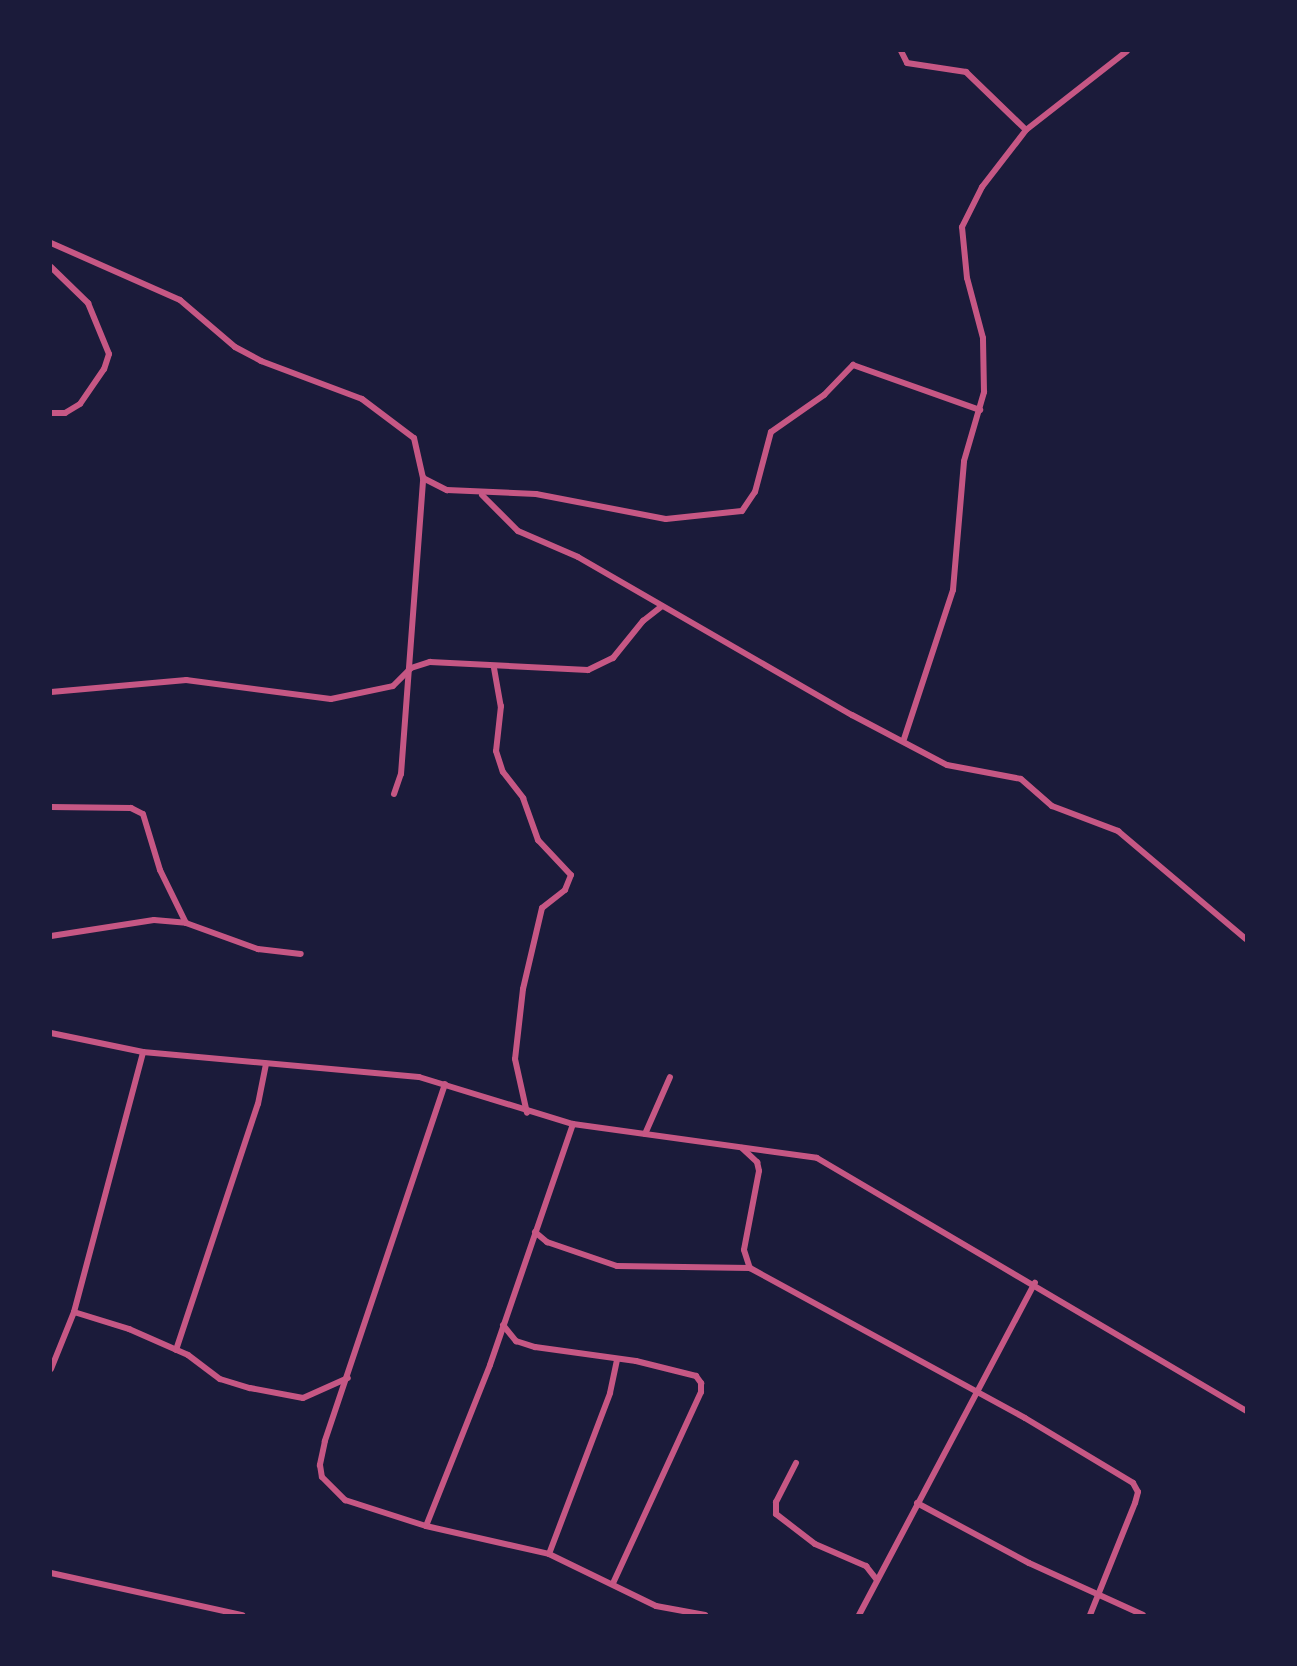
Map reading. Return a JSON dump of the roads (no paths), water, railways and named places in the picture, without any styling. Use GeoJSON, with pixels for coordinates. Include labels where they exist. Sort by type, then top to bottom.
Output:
{"type":"FeatureCollection","features":[{"type":"Feature","properties":{"kind":"street"},"geometry":{"type":"LineString","coordinates":[[901,51],[908,63],[966,72],[1026,130]]}},
{"type":"Feature","properties":{"kind":"street"},"geometry":{"type":"LineString","coordinates":[[904,738],[953,590],[964,461],[980,410],[986,369],[983,338],[967,278],[962,227],[982,187],[1026,130],[1124,52]]}},
{"type":"Feature","properties":{"kind":"street"},"geometry":{"type":"LineString","coordinates":[[51,243],[180,300],[235,347],[261,362],[362,399],[418,443],[423,478],[406,676],[401,774],[394,794]]}},
{"type":"Feature","properties":{"kind":"street"},"geometry":{"type":"LineString","coordinates":[[51,267],[88,303],[109,354],[104,369],[80,404],[65,412],[51,413]]}},
{"type":"Feature","properties":{"kind":"street"},"geometry":{"type":"LineString","coordinates":[[423,478],[431,485],[482,495],[536,494],[666,519],[742,511],[755,492],[771,432],[811,405],[853,365],[980,410]]}},
{"type":"Feature","properties":{"kind":"street"},"geometry":{"type":"LineString","coordinates":[[482,495],[518,531],[578,557],[852,715],[904,738],[947,765],[1021,779],[1052,806],[1118,831],[1147,851],[1246,939]]}},
{"type":"Feature","properties":{"kind":"street"},"geometry":{"type":"LineString","coordinates":[[51,692],[212,681],[331,699],[393,687],[411,668],[430,662],[494,668],[594,669],[621,651],[643,621],[662,606]]}},
{"type":"Feature","properties":{"kind":"street"},"geometry":{"type":"LineString","coordinates":[[494,668],[501,706],[496,751],[511,788],[523,798],[538,840],[571,874],[565,890],[542,908],[523,989],[515,1059],[527,1112]]}},
{"type":"Feature","properties":{"kind":"street"},"geometry":{"type":"LineString","coordinates":[[51,807],[131,808],[143,814],[160,870],[186,923]]}},
{"type":"Feature","properties":{"kind":"street"},"geometry":{"type":"LineString","coordinates":[[51,936],[138,920],[186,923],[258,949],[301,954]]}},
{"type":"Feature","properties":{"kind":"street"},"geometry":{"type":"LineString","coordinates":[[51,1033],[143,1052],[419,1077],[573,1124],[817,1158],[1035,1283],[1246,1411]]}},
{"type":"Feature","properties":{"kind":"street"},"geometry":{"type":"LineString","coordinates":[[51,1369],[74,1312],[143,1052]]}},
{"type":"Feature","properties":{"kind":"street"},"geometry":{"type":"LineString","coordinates":[[176,1350],[258,1104],[265,1064]]}},
{"type":"Feature","properties":{"kind":"street"},"geometry":{"type":"LineString","coordinates":[[645,1135],[670,1077]]}},
{"type":"Feature","properties":{"kind":"street"},"geometry":{"type":"LineString","coordinates":[[445,1084],[325,1441],[320,1465],[322,1477],[345,1500],[426,1526],[549,1554],[671,1612],[705,1615]]}},
{"type":"Feature","properties":{"kind":"street"},"geometry":{"type":"LineString","coordinates":[[426,1526],[503,1325],[573,1124]]}},
{"type":"Feature","properties":{"kind":"street"},"geometry":{"type":"LineString","coordinates":[[742,1148],[757,1162],[759,1171],[744,1250],[750,1268]]}},
{"type":"Feature","properties":{"kind":"street"},"geometry":{"type":"LineString","coordinates":[[535,1232],[547,1242],[617,1266],[750,1268],[977,1393],[1133,1483],[1138,1492],[1135,1503],[1090,1615]]}},
{"type":"Feature","properties":{"kind":"street"},"geometry":{"type":"LineString","coordinates":[[859,1615],[1035,1283]]}},
{"type":"Feature","properties":{"kind":"street"},"geometry":{"type":"LineString","coordinates":[[74,1312],[176,1350],[220,1379],[303,1398],[348,1378]]}},
{"type":"Feature","properties":{"kind":"street"},"geometry":{"type":"LineString","coordinates":[[503,1325],[516,1341],[695,1376],[702,1387],[612,1583]]}},
{"type":"Feature","properties":{"kind":"street"},"geometry":{"type":"LineString","coordinates":[[549,1554],[610,1394],[617,1360]]}},
{"type":"Feature","properties":{"kind":"street"},"geometry":{"type":"LineString","coordinates":[[796,1464],[776,1502],[776,1514],[815,1544],[866,1566],[877,1580]]}},
{"type":"Feature","properties":{"kind":"street"},"geometry":{"type":"LineString","coordinates":[[917,1503],[1099,1596],[1143,1615]]}},
{"type":"Feature","properties":{"kind":"street"},"geometry":{"type":"LineString","coordinates":[[51,1573],[243,1615]]}}]}
